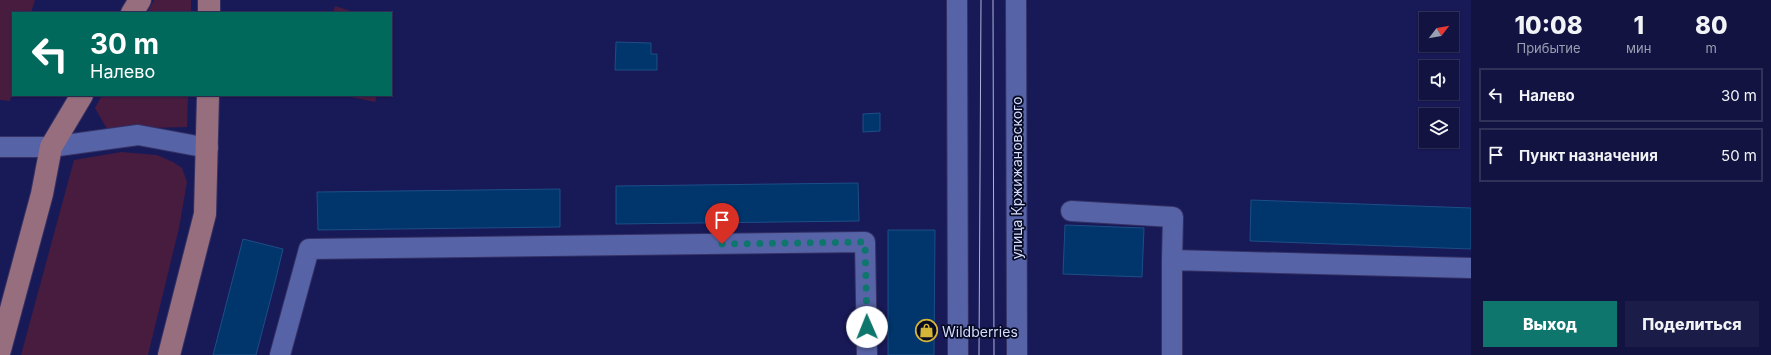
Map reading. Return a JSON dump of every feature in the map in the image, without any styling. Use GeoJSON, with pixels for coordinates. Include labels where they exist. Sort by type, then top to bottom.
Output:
{"type":"FeatureCollection","features":[{"type":"Feature","properties":{"kind":"main road"},"geometry":{"type":"LineString","coordinates":[[133,12],[140,0]]}},
{"type":"Feature","properties":{"kind":"main road"},"geometry":{"type":"LineString","coordinates":[[209,0],[209,12]]}},
{"type":"Feature","properties":{"kind":"main road"},"geometry":{"type":"LineString","coordinates":[[0,350],[42,194],[51,147],[81,96]]}},
{"type":"Feature","properties":{"kind":"main road"},"geometry":{"type":"LineString","coordinates":[[169,355],[205,214],[208,148],[208,96]]}},
{"type":"Feature","properties":{"kind":"street"},"geometry":{"type":"LineString","coordinates":[[957,0],[958,355]]}},
{"type":"Feature","properties":{"kind":"street","name":"улица Кржижановского"},"geometry":{"type":"LineString","coordinates":[[1016,0],[1017,355]]}},
{"type":"Feature","properties":{"kind":"street"},"geometry":{"type":"LineString","coordinates":[[0,147],[51,147],[138,135],[208,148]]}},
{"type":"Feature","properties":{"kind":"street"},"geometry":{"type":"LineString","coordinates":[[1071,211],[1172,217],[1172,355]]}},
{"type":"Feature","properties":{"kind":"street"},"geometry":{"type":"LineString","coordinates":[[280,355],[309,249],[865,242],[867,355]]}},
{"type":"Feature","properties":{"kind":"street"},"geometry":{"type":"LineString","coordinates":[[1172,260],[1471,268]]}},
{"type":"Feature","properties":{"kind":"shaded area"},"geometry":{"type":"Polygon","coordinates":[[[0,0],[35,0],[31,12],[12,12],[12,92],[10,101],[0,100],[0,0]]]}},
{"type":"Feature","properties":{"kind":"shaded area"},"geometry":{"type":"Polygon","coordinates":[[[154,0],[191,0],[191,12],[148,12],[154,0]]]}},
{"type":"Feature","properties":{"kind":"shaded area"},"geometry":{"type":"Polygon","coordinates":[[[335,6],[354,12],[333,12],[335,6]]]}},
{"type":"Feature","properties":{"kind":"shaded area"},"geometry":{"type":"Polygon","coordinates":[[[101,96],[188,96],[187,127],[107,129],[95,108],[101,96]]]}},
{"type":"Feature","properties":{"kind":"shaded area"},"geometry":{"type":"Polygon","coordinates":[[[347,96],[377,96],[375,102],[347,96]]]}},
{"type":"Feature","properties":{"kind":"shaded area"},"geometry":{"type":"Polygon","coordinates":[[[121,152],[157,155],[173,162],[182,168],[187,182],[179,228],[148,355],[21,355],[74,160],[121,152]]]}},
{"type":"Feature","properties":{"kind":"building"},"geometry":{"type":"Polygon","coordinates":[[[616,42],[651,43],[651,54],[657,54],[657,70],[615,70],[616,42]]]}},
{"type":"Feature","properties":{"kind":"building"},"geometry":{"type":"Polygon","coordinates":[[[880,113],[880,131],[863,132],[863,114],[880,113]]]}},
{"type":"Feature","properties":{"kind":"building"},"geometry":{"type":"Polygon","coordinates":[[[858,183],[859,221],[616,224],[616,186],[858,183]]]}},
{"type":"Feature","properties":{"kind":"building"},"geometry":{"type":"Polygon","coordinates":[[[560,189],[560,227],[318,230],[317,192],[560,189]]]}},
{"type":"Feature","properties":{"kind":"building"},"geometry":{"type":"Polygon","coordinates":[[[1251,200],[1471,208],[1471,249],[1250,241],[1251,200]]]}},
{"type":"Feature","properties":{"kind":"building"},"geometry":{"type":"Polygon","coordinates":[[[1065,225],[1144,228],[1142,277],[1063,274],[1065,225]]]}},
{"type":"Feature","properties":{"kind":"building"},"geometry":{"type":"Polygon","coordinates":[[[888,230],[935,230],[934,355],[888,355],[888,230]]]}},
{"type":"Feature","properties":{"kind":"building"},"geometry":{"type":"Polygon","coordinates":[[[243,239],[283,249],[275,282],[256,355],[213,355],[243,239]]]}},
{"type":"Feature","properties":{"kind":"tram line"},"geometry":{"type":"LineString","coordinates":[[979,355],[981,0]]}},
{"type":"Feature","properties":{"kind":"tram line"},"geometry":{"type":"LineString","coordinates":[[993,0],[994,355]]}},
{"type":"Feature","properties":{"kind":"place","name":"Wildberries"},"geometry":{"type":"Point","coordinates":[926,331]}},
{"type":"Feature","properties":{"kind":"route"},"geometry":{"type":"LineString","coordinates":[[722,244],[865,242],[867,327]]}}]}
